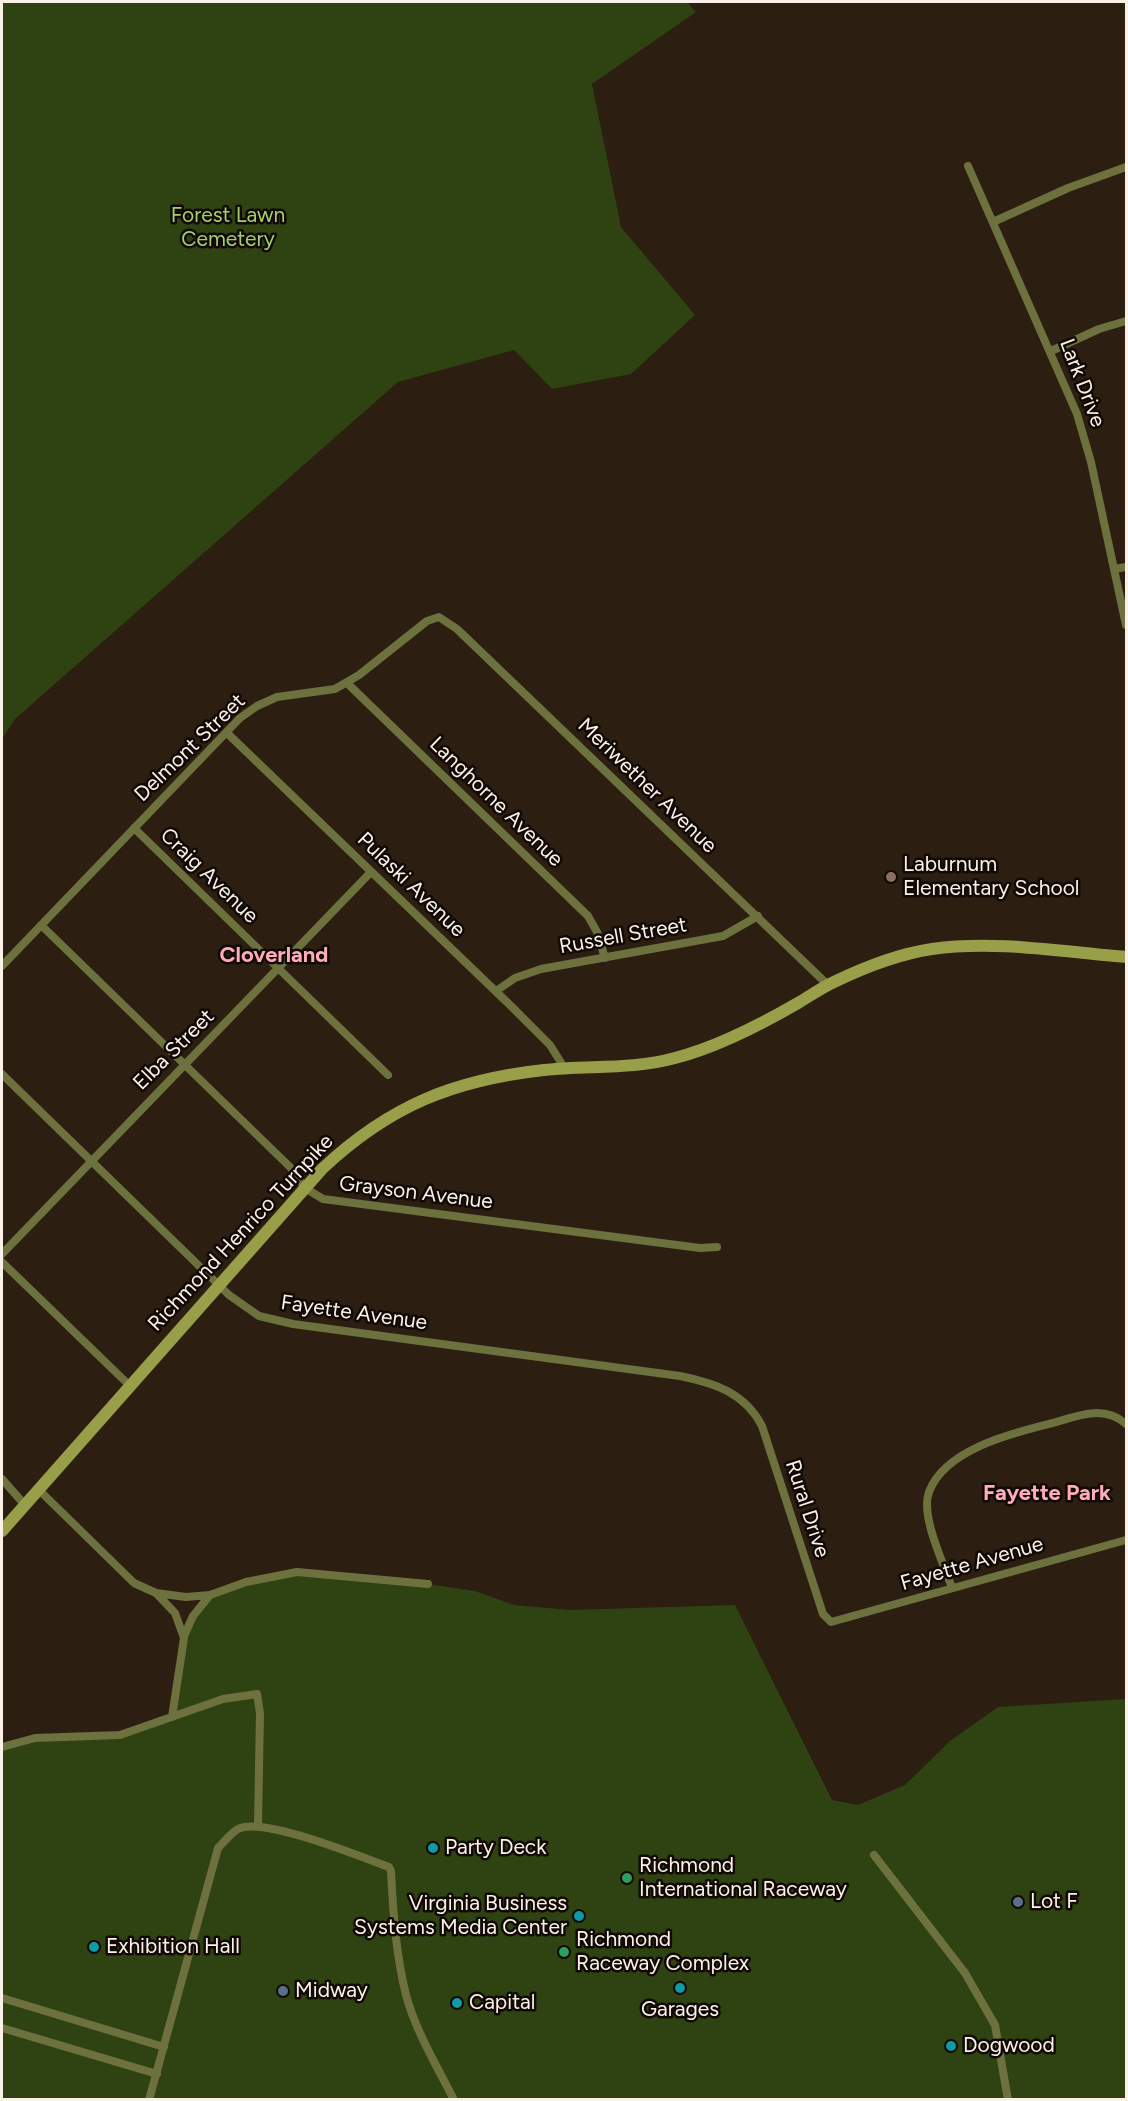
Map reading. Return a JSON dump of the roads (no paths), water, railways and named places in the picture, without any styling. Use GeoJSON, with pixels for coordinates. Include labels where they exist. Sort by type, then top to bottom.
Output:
{"type":"FeatureCollection","features":[{"type":"Feature","properties":{"kind":"main road","name":"Richmond Henrico Turnpike"},"geometry":{"type":"LineString","coordinates":[[2,1531],[305,1188],[357,1138],[390,1115],[415,1102],[479,1080],[565,1069],[633,1066],[677,1058],[749,1029],[828,985],[895,957],[933,949],[1001,947],[1126,957]]}},
{"type":"Feature","properties":{"kind":"street","name":"Lark Drive"},"geometry":{"type":"LineString","coordinates":[[968,166],[1051,351],[1083,431],[1126,625]]}},
{"type":"Feature","properties":{"kind":"street"},"geometry":{"type":"LineString","coordinates":[[993,222],[1068,188],[1126,167]]}},
{"type":"Feature","properties":{"kind":"street"},"geometry":{"type":"LineString","coordinates":[[1051,351],[1107,326],[1126,321]]}},
{"type":"Feature","properties":{"kind":"street"},"geometry":{"type":"LineString","coordinates":[[1114,569],[1126,567]]}},
{"type":"Feature","properties":{"kind":"street","name":"Delmont Street"},"geometry":{"type":"LineString","coordinates":[[2,966],[240,718],[264,702],[291,693],[330,691],[346,683],[427,621],[439,617]]}},
{"type":"Feature","properties":{"kind":"street","name":"Meriwether Avenue"},"geometry":{"type":"LineString","coordinates":[[439,617],[457,629],[828,985]]}},
{"type":"Feature","properties":{"kind":"street","name":"Langhorne Avenue"},"geometry":{"type":"LineString","coordinates":[[346,683],[588,916],[597,932],[605,958]]}},
{"type":"Feature","properties":{"kind":"street","name":"Pulaski Avenue"},"geometry":{"type":"LineString","coordinates":[[227,732],[496,991],[550,1045],[565,1069]]}},
{"type":"Feature","properties":{"kind":"street","name":"Craig Avenue"},"geometry":{"type":"LineString","coordinates":[[134,828],[388,1075]]}},
{"type":"Feature","properties":{"kind":"street","name":"Elba Street"},"geometry":{"type":"LineString","coordinates":[[2,1254],[371,872]]}},
{"type":"Feature","properties":{"kind":"street","name":"Russell Street"},"geometry":{"type":"LineString","coordinates":[[496,991],[523,974],[723,936],[758,916]]}},
{"type":"Feature","properties":{"kind":"street","name":"Grayson Avenue"},"geometry":{"type":"LineString","coordinates":[[41,925],[290,1167],[305,1188],[323,1199],[700,1248],[717,1247]]}},
{"type":"Feature","properties":{"kind":"street","name":"Fayette Avenue"},"geometry":{"type":"LineString","coordinates":[[2,1074],[218,1284],[251,1312],[266,1318],[680,1376],[719,1386],[736,1395],[751,1409]]}},
{"type":"Feature","properties":{"kind":"street"},"geometry":{"type":"LineString","coordinates":[[2,1262],[129,1385]]}},
{"type":"Feature","properties":{"kind":"street","name":"Rural Drive"},"geometry":{"type":"LineString","coordinates":[[751,1409],[762,1426],[809,1574],[823,1614],[828,1620]]}},
{"type":"Feature","properties":{"kind":"street"},"geometry":{"type":"LineString","coordinates":[[952,1588],[927,1508],[933,1483],[949,1467],[992,1440],[1079,1416],[1099,1413],[1113,1415],[1126,1424]]}},
{"type":"Feature","properties":{"kind":"street"},"geometry":{"type":"LineString","coordinates":[[2,1479],[24,1504]]}},
{"type":"Feature","properties":{"kind":"street"},"geometry":{"type":"LineString","coordinates":[[38,1489],[134,1583],[156,1593],[186,1596],[210,1595],[246,1582],[297,1572],[428,1584]]}},
{"type":"Feature","properties":{"kind":"street","name":"Fayette Avenue"},"geometry":{"type":"LineString","coordinates":[[828,1620],[834,1622],[1126,1540]]}},
{"type":"Feature","properties":{"kind":"street"},"geometry":{"type":"LineString","coordinates":[[156,1593],[175,1613],[184,1636]]}},
{"type":"Feature","properties":{"kind":"street"},"geometry":{"type":"LineString","coordinates":[[172,1717],[184,1636],[193,1616],[210,1595]]}},
{"type":"Feature","properties":{"kind":"street"},"geometry":{"type":"LineString","coordinates":[[2,1747],[34,1738],[112,1737],[236,1695],[257,1694],[260,1713],[258,1825]]}},
{"type":"Feature","properties":{"kind":"street"},"geometry":{"type":"LineString","coordinates":[[149,2100],[218,1848],[238,1829],[258,1825],[300,1836],[389,1867],[392,1871],[393,1916],[406,1995],[420,2033],[454,2100]]}},
{"type":"Feature","properties":{"kind":"street"},"geometry":{"type":"LineString","coordinates":[[874,1856],[965,1973],[995,2025],[1008,2100]]}},
{"type":"Feature","properties":{"kind":"street"},"geometry":{"type":"LineString","coordinates":[[2,1998],[164,2047]]}},
{"type":"Feature","properties":{"kind":"street"},"geometry":{"type":"LineString","coordinates":[[2,2028],[157,2074]]}},
{"type":"Feature","properties":{"kind":"place","name":"Laburnum Elementary School"},"geometry":{"type":"Point","coordinates":[891,877]}},
{"type":"Feature","properties":{"kind":"place","name":"Party Deck"},"geometry":{"type":"Point","coordinates":[433,1848]}},
{"type":"Feature","properties":{"kind":"place","name":"Richmond International Raceway"},"geometry":{"type":"Point","coordinates":[627,1878]}},
{"type":"Feature","properties":{"kind":"place","name":"Lot F"},"geometry":{"type":"Point","coordinates":[1018,1902]}},
{"type":"Feature","properties":{"kind":"place","name":"Virginia Business Systems Media Center"},"geometry":{"type":"Point","coordinates":[579,1916]}},
{"type":"Feature","properties":{"kind":"place","name":"Exhibition Hall"},"geometry":{"type":"Point","coordinates":[94,1947]}},
{"type":"Feature","properties":{"kind":"place","name":"Richmond Raceway Complex"},"geometry":{"type":"Point","coordinates":[564,1952]}},
{"type":"Feature","properties":{"kind":"place","name":"Garages"},"geometry":{"type":"Point","coordinates":[680,1988]}},
{"type":"Feature","properties":{"kind":"place","name":"Midway"},"geometry":{"type":"Point","coordinates":[283,1991]}},
{"type":"Feature","properties":{"kind":"place","name":"Capital"},"geometry":{"type":"Point","coordinates":[457,2003]}},
{"type":"Feature","properties":{"kind":"place","name":"Dogwood"},"geometry":{"type":"Point","coordinates":[951,2046]}},
{"type":"Feature","properties":{"kind":"district","name":"Cloverland"},"geometry":{"type":"Point","coordinates":[274,956]}},
{"type":"Feature","properties":{"kind":"district","name":"Fayette Park"},"geometry":{"type":"Point","coordinates":[1047,1494]}},
{"type":"Feature","properties":{"kind":"park label","name":"Forest Lawn Cemetery"},"geometry":{"type":"Point","coordinates":[228,228]}}]}
